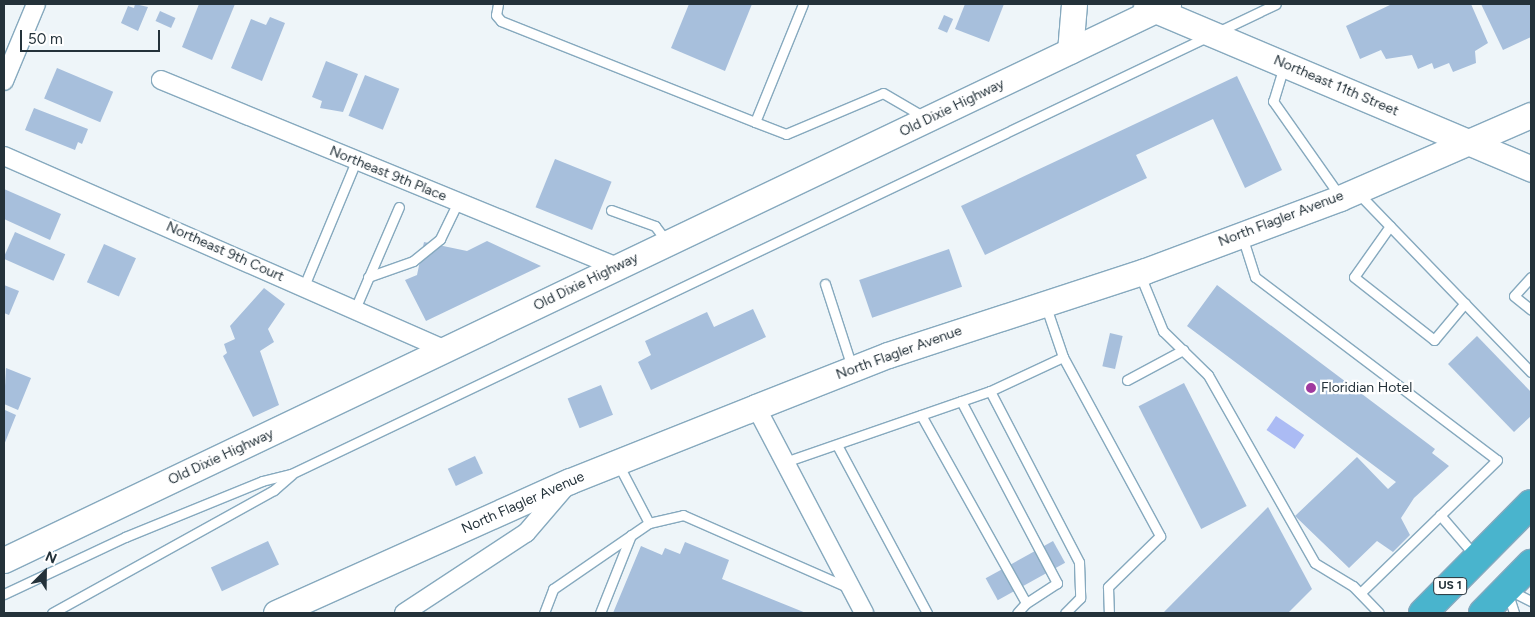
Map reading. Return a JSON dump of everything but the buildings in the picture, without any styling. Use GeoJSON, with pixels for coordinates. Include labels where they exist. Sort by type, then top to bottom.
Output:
{"type":"FeatureCollection","features":[{"type":"Feature","properties":{"kind":"highway","name":"US 1"},"geometry":{"type":"LineString","coordinates":[[1423,613],[1531,504]]}},
{"type":"Feature","properties":{"kind":"highway"},"geometry":{"type":"LineString","coordinates":[[1477,558],[1511,601]]}},
{"type":"Feature","properties":{"kind":"highway"},"geometry":{"type":"LineString","coordinates":[[1483,613],[1511,601],[1531,564]]}},
{"type":"Feature","properties":{"kind":"street"},"geometry":{"type":"LineString","coordinates":[[4,81],[36,4]]}},
{"type":"Feature","properties":{"kind":"street"},"geometry":{"type":"LineString","coordinates":[[1070,51],[1074,4]]}},
{"type":"Feature","properties":{"kind":"street","name":"Old Dixie Highway"},"geometry":{"type":"LineString","coordinates":[[7,555],[446,350],[616,267],[669,244],[1070,51],[1155,6]]}},
{"type":"Feature","properties":{"kind":"street","name":"Northeast 11th Street"},"geometry":{"type":"LineString","coordinates":[[1155,6],[1212,35],[1531,168]]}},
{"type":"Feature","properties":{"kind":"street","name":"Northeast 9th Place"},"geometry":{"type":"LineString","coordinates":[[161,80],[616,267]]}},
{"type":"Feature","properties":{"kind":"street","name":"North Flagler Avenue"},"geometry":{"type":"LineString","coordinates":[[276,613],[570,481],[756,407],[853,369],[1139,273],[1348,194],[1531,115]]}},
{"type":"Feature","properties":{"kind":"street","name":"Northeast 9th Court"},"geometry":{"type":"LineString","coordinates":[[4,156],[304,286],[446,350]]}},
{"type":"Feature","properties":{"kind":"street"},"geometry":{"type":"LineString","coordinates":[[756,407],[864,613]]}},
{"type":"Feature","properties":{"kind":"street"},"geometry":{"type":"LineString","coordinates":[[404,613],[526,533],[570,481]]}},
{"type":"Feature","properties":{"kind":"lane"},"geometry":{"type":"LineString","coordinates":[[498,4],[496,15],[501,21],[786,134],[883,93],[928,119]]}},
{"type":"Feature","properties":{"kind":"lane"},"geometry":{"type":"LineString","coordinates":[[755,122],[803,4]]}},
{"type":"Feature","properties":{"kind":"lane"},"geometry":{"type":"LineString","coordinates":[[4,594],[153,526],[262,480],[291,474],[1276,4]]}},
{"type":"Feature","properties":{"kind":"lane"},"geometry":{"type":"LineString","coordinates":[[1284,65],[1273,100],[1348,194],[1390,226],[1531,372]]}},
{"type":"Feature","properties":{"kind":"lane"},"geometry":{"type":"LineString","coordinates":[[304,286],[356,161]]}},
{"type":"Feature","properties":{"kind":"lane"},"geometry":{"type":"LineString","coordinates":[[368,277],[420,256],[440,239],[458,202]]}},
{"type":"Feature","properties":{"kind":"lane"},"geometry":{"type":"LineString","coordinates":[[355,309],[400,207]]}},
{"type":"Feature","properties":{"kind":"lane"},"geometry":{"type":"LineString","coordinates":[[611,210],[655,226],[669,244]]}},
{"type":"Feature","properties":{"kind":"lane"},"geometry":{"type":"LineString","coordinates":[[1390,226],[1354,277],[1434,340],[1464,303]]}},
{"type":"Feature","properties":{"kind":"lane"},"geometry":{"type":"LineString","coordinates":[[1241,234],[1254,277],[1497,460],[1360,593]]}},
{"type":"Feature","properties":{"kind":"lane"},"geometry":{"type":"LineString","coordinates":[[1139,273],[1163,331],[1208,375],[1315,563],[1360,593],[1379,613]]}},
{"type":"Feature","properties":{"kind":"lane"},"geometry":{"type":"LineString","coordinates":[[1531,277],[1514,296],[1531,310]]}},
{"type":"Feature","properties":{"kind":"lane"},"geometry":{"type":"LineString","coordinates":[[825,284],[853,369]]}},
{"type":"Feature","properties":{"kind":"lane"},"geometry":{"type":"LineString","coordinates":[[1045,304],[1063,358],[1160,536],[1108,587],[1109,613]]}},
{"type":"Feature","properties":{"kind":"lane"},"geometry":{"type":"LineString","coordinates":[[1127,380],[1183,350]]}},
{"type":"Feature","properties":{"kind":"lane"},"geometry":{"type":"LineString","coordinates":[[785,462],[961,402],[1063,358]]}},
{"type":"Feature","properties":{"kind":"lane"},"geometry":{"type":"LineString","coordinates":[[990,391],[1079,562],[1080,598],[1065,613]]}},
{"type":"Feature","properties":{"kind":"lane"},"geometry":{"type":"LineString","coordinates":[[961,402],[1057,584],[1026,603],[1017,613]]}},
{"type":"Feature","properties":{"kind":"lane"},"geometry":{"type":"LineString","coordinates":[[921,415],[1026,603]]}},
{"type":"Feature","properties":{"kind":"lane"},"geometry":{"type":"LineString","coordinates":[[837,445],[927,613]]}},
{"type":"Feature","properties":{"kind":"lane"},"geometry":{"type":"LineString","coordinates":[[617,463],[649,523]]}},
{"type":"Feature","properties":{"kind":"lane"},"geometry":{"type":"LineString","coordinates":[[52,613],[274,490],[291,474]]}},
{"type":"Feature","properties":{"kind":"lane"},"geometry":{"type":"LineString","coordinates":[[544,613],[553,589],[631,534],[649,523],[683,515],[851,589]]}},
{"type":"Feature","properties":{"kind":"lane"},"geometry":{"type":"LineString","coordinates":[[1440,515],[1477,558]]}},
{"type":"Feature","properties":{"kind":"lane"},"geometry":{"type":"LineString","coordinates":[[600,613],[631,534]]}},
{"type":"Feature","properties":{"kind":"lane"},"geometry":{"type":"LineString","coordinates":[[1511,601],[1531,601]]}},
{"type":"Feature","properties":{"kind":"water"},"geometry":{"type":"Polygon","coordinates":[[[1276,416],[1304,435],[1295,449],[1266,430],[1276,416]]]}},
{"type":"Feature","properties":{"kind":"place","name":"Floridian Hotel"},"geometry":{"type":"Point","coordinates":[1311,388]}}]}
